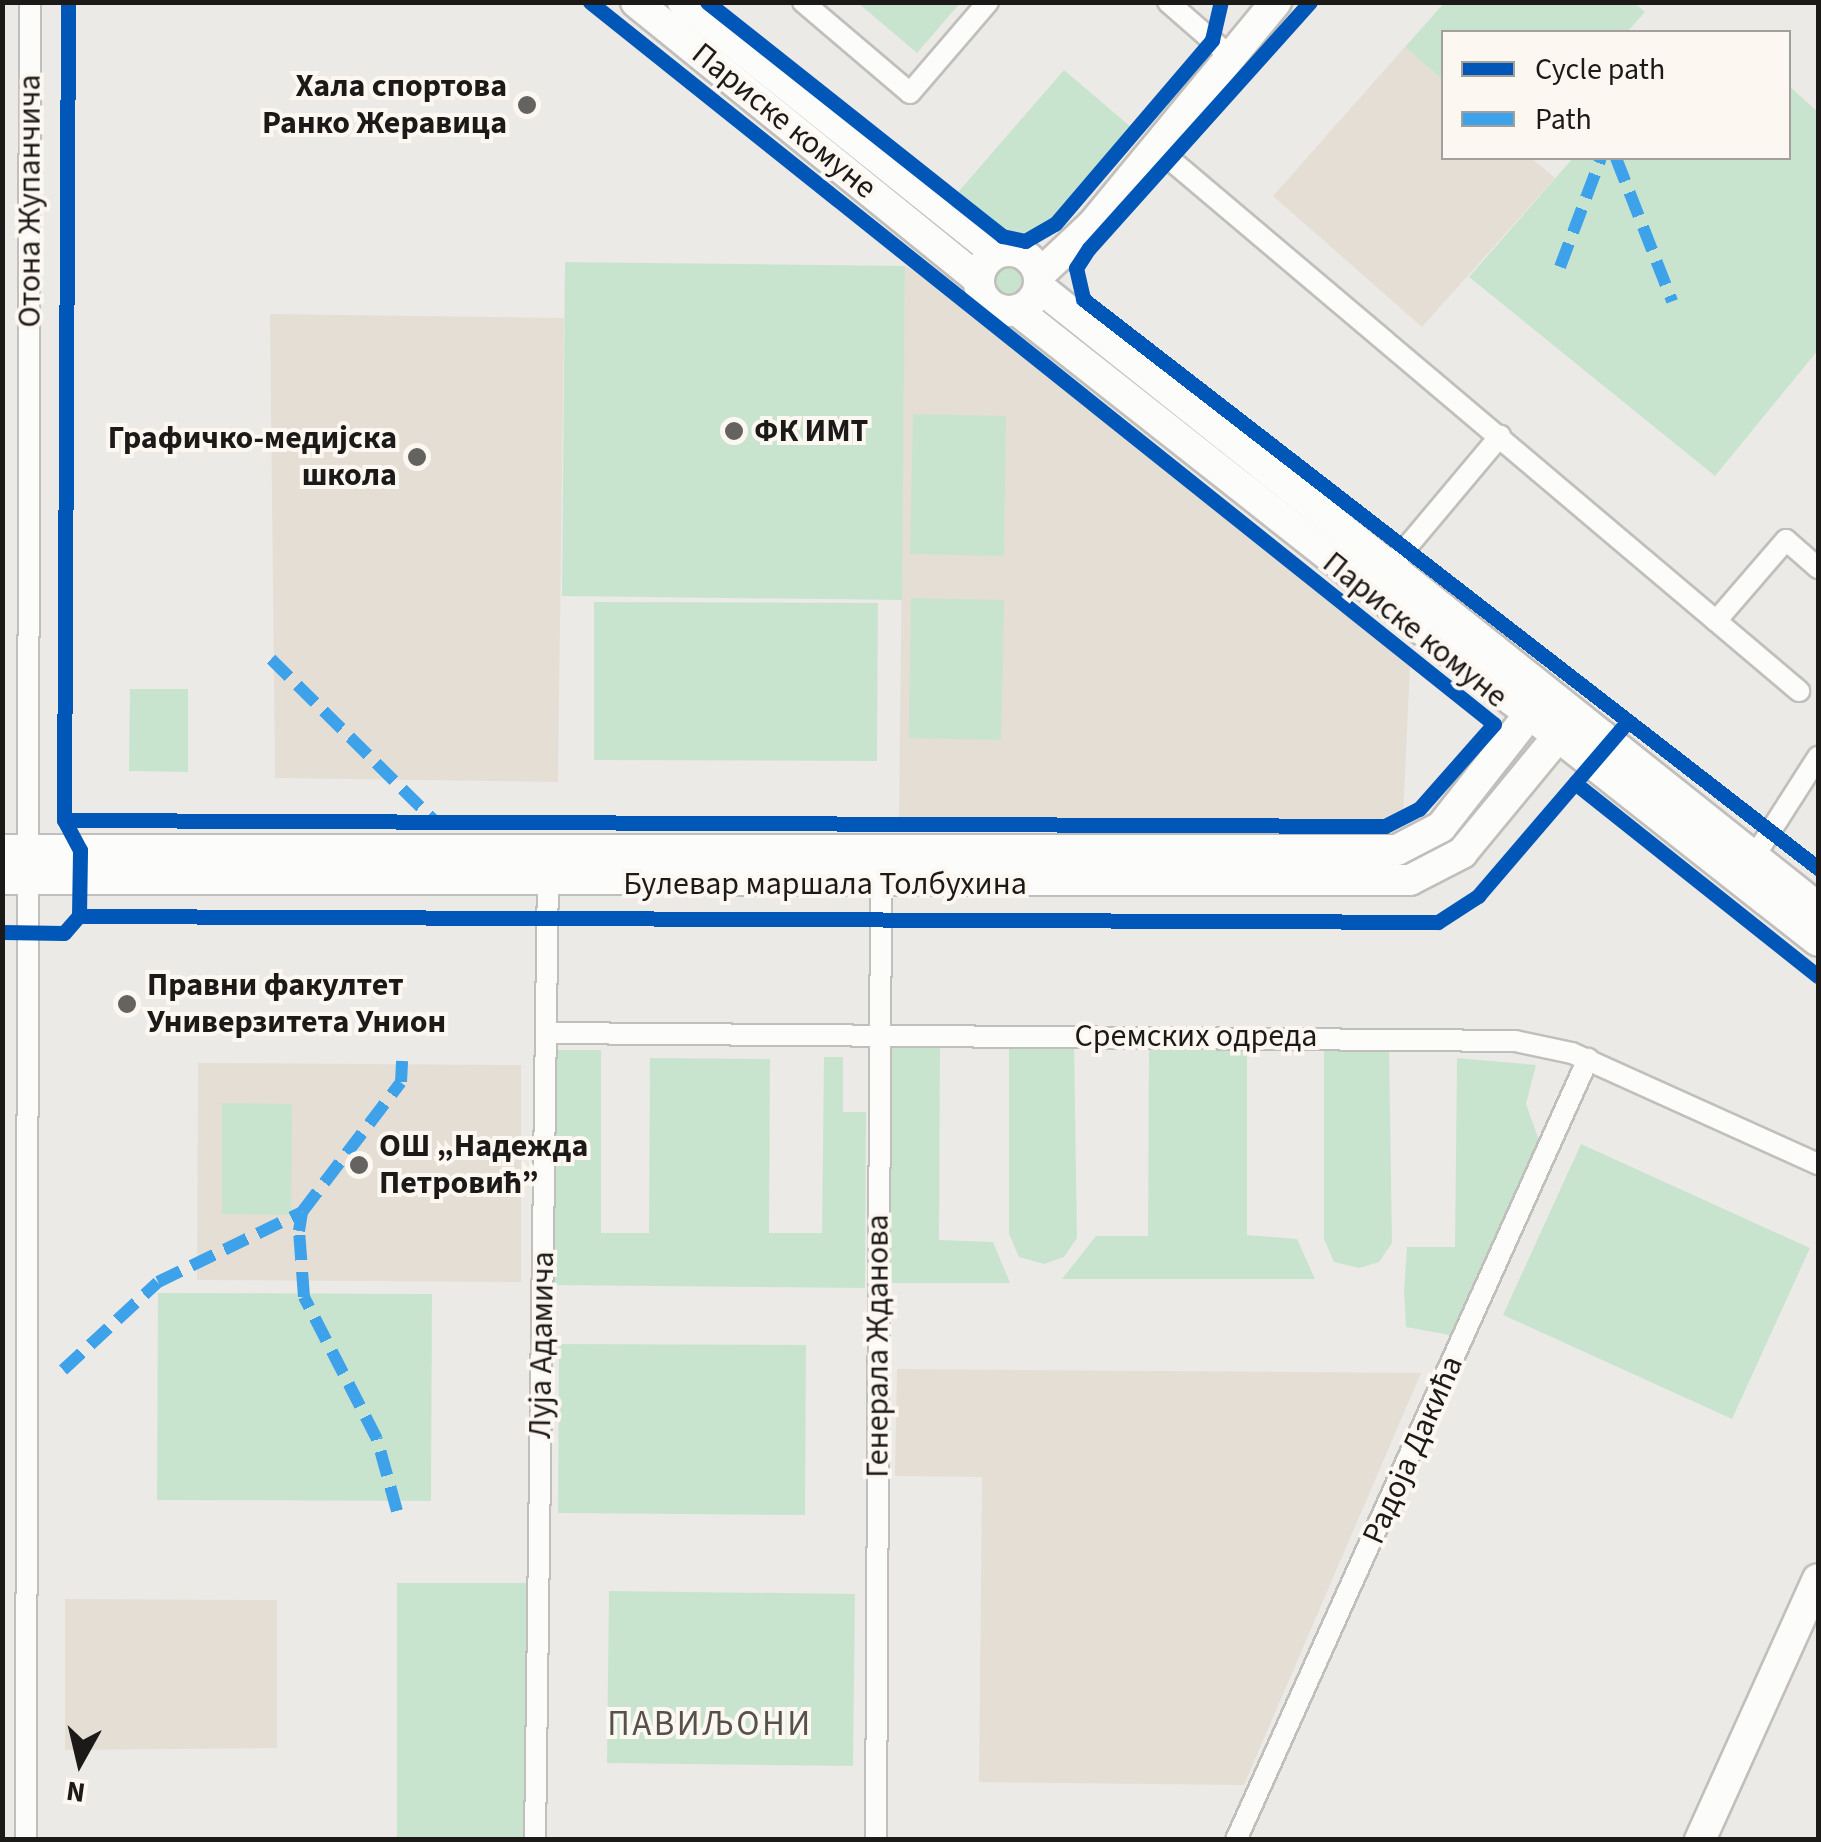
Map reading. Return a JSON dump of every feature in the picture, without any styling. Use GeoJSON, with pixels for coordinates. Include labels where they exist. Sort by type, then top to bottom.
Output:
{"type":"FeatureCollection","features":[{"type":"Feature","properties":{"kind":"street","name":"Отона Жупанчича"},"geometry":{"type":"LineString","coordinates":[[26,1840],[15,864],[30,2]]}},
{"type":"Feature","properties":{"kind":"street","name":"Париске комуне"},"geometry":{"type":"LineString","coordinates":[[636,2],[978,279],[990,305],[1018,311],[1526,718],[1818,940]]}},
{"type":"Feature","properties":{"kind":"street","name":"Париске комуне"},"geometry":{"type":"LineString","coordinates":[[684,2],[1024,267],[1546,693],[1818,908]]}},
{"type":"Feature","properties":{"kind":"street"},"geometry":{"type":"LineString","coordinates":[[802,2],[910,93],[988,2]]}},
{"type":"Feature","properties":{"kind":"street"},"geometry":{"type":"LineString","coordinates":[[1168,2],[1230,56]]}},
{"type":"Feature","properties":{"kind":"street"},"geometry":{"type":"LineString","coordinates":[[978,279],[1024,267],[1106,201],[1276,2]]}},
{"type":"Feature","properties":{"kind":"street"},"geometry":{"type":"LineString","coordinates":[[1154,145],[1799,691]]}},
{"type":"Feature","properties":{"kind":"street"},"geometry":{"type":"LineString","coordinates":[[1018,311],[1024,267]]}},
{"type":"Feature","properties":{"kind":"street","name":"Париске комуне"},"geometry":{"type":"LineString","coordinates":[[1390,566],[1500,436]]}},
{"type":"Feature","properties":{"kind":"street"},"geometry":{"type":"LineString","coordinates":[[1716,621],[1786,540],[1818,568]]}},
{"type":"Feature","properties":{"kind":"street","name":"Булевар маршала Толбухина"},"geometry":{"type":"LineString","coordinates":[[15,864],[548,851],[1397,850],[1441,827],[1546,693]]}},
{"type":"Feature","properties":{"kind":"street","name":"Булевар маршала Толбухина"},"geometry":{"type":"LineString","coordinates":[[15,864],[548,882],[880,886],[1410,880],[1462,853],[1575,716]]}},
{"type":"Feature","properties":{"kind":"street"},"geometry":{"type":"LineString","coordinates":[[1754,857],[1818,757]]}},
{"type":"Feature","properties":{"kind":"street","name":"Луја Адамича"},"geometry":{"type":"LineString","coordinates":[[535,1840],[548,851]]}},
{"type":"Feature","properties":{"kind":"street","name":"Генерала Жданова"},"geometry":{"type":"LineString","coordinates":[[876,1840],[881,852]]}},
{"type":"Feature","properties":{"kind":"street","name":"Сремских одреда"},"geometry":{"type":"LineString","coordinates":[[547,1033],[1454,1037],[1530,1042],[1588,1060],[1818,1164]]}},
{"type":"Feature","properties":{"kind":"street","name":"Радоја Дакића"},"geometry":{"type":"LineString","coordinates":[[1236,1840],[1588,1060]]}},
{"type":"Feature","properties":{"kind":"street"},"geometry":{"type":"LineString","coordinates":[[1700,1840],[1818,1579]]}},
{"type":"Feature","properties":{"kind":"shaded area"},"geometry":{"type":"Polygon","coordinates":[[[1405,47],[1441,78],[1441,160],[1533,160],[1555,178],[1422,327],[1273,196],[1405,47]]]}},
{"type":"Feature","properties":{"kind":"shaded area"},"geometry":{"type":"Polygon","coordinates":[[[905,266],[955,291],[1410,666],[1403,820],[899,819],[905,266]]]}},
{"type":"Feature","properties":{"kind":"shaded area","name":"Графичко-медијска школа"},"geometry":{"type":"Polygon","coordinates":[[[270,314],[564,318],[558,782],[275,778],[270,314]]]}},
{"type":"Feature","properties":{"kind":"shaded area","name":"ОШ „Надежда Петровић”"},"geometry":{"type":"Polygon","coordinates":[[[198,1063],[521,1065],[521,1282],[197,1280],[198,1063]]]}},
{"type":"Feature","properties":{"kind":"shaded area"},"geometry":{"type":"Polygon","coordinates":[[[897,1369],[1421,1373],[1244,1785],[979,1782],[982,1477],[895,1476],[897,1369]]]}},
{"type":"Feature","properties":{"kind":"shaded area"},"geometry":{"type":"Polygon","coordinates":[[[65,1599],[277,1600],[277,1748],[65,1750],[65,1599]]]}},
{"type":"Feature","properties":{"kind":"green space"},"geometry":{"type":"Polygon","coordinates":[[[1633,2],[1645,12],[1629,30],[1441,30],[1441,78],[1405,47],[1444,3],[1633,2]]]}},
{"type":"Feature","properties":{"kind":"green space"},"geometry":{"type":"Polygon","coordinates":[[[858,3],[960,3],[917,53],[858,3]]]}},
{"type":"Feature","properties":{"kind":"green space"},"geometry":{"type":"Polygon","coordinates":[[[1064,70],[1132,128],[1045,228],[1023,239],[1005,235],[953,198],[1064,70]]]}},
{"type":"Feature","properties":{"kind":"green space"},"geometry":{"type":"Polygon","coordinates":[[[1791,88],[1818,112],[1818,350],[1715,476],[1469,277],[1571,160],[1791,160],[1791,88]]]}},
{"type":"Feature","properties":{"kind":"green space"},"geometry":{"type":"Polygon","coordinates":[[[1008,258],[1025,264],[1031,281],[1025,298],[1008,304],[991,298],[985,281],[991,264],[1008,258]]]}},
{"type":"Feature","properties":{"kind":"green space","name":"ФК ИМТ"},"geometry":{"type":"Polygon","coordinates":[[[565,262],[905,266],[902,600],[562,596],[565,262]]]}},
{"type":"Feature","properties":{"kind":"green space"},"geometry":{"type":"Polygon","coordinates":[[[913,414],[1006,416],[1004,556],[910,554],[913,414]]]}},
{"type":"Feature","properties":{"kind":"green space"},"geometry":{"type":"Polygon","coordinates":[[[911,598],[1004,600],[1001,740],[909,738],[911,598]]]}},
{"type":"Feature","properties":{"kind":"green space"},"geometry":{"type":"Polygon","coordinates":[[[594,602],[878,603],[877,761],[594,760],[594,602]]]}},
{"type":"Feature","properties":{"kind":"green space"},"geometry":{"type":"Polygon","coordinates":[[[130,689],[188,689],[188,772],[129,771],[130,689]]]}},
{"type":"Feature","properties":{"kind":"green space"},"geometry":{"type":"Polygon","coordinates":[[[1009,1042],[1074,1043],[1077,1238],[1064,1257],[1044,1264],[1019,1257],[1009,1234],[1009,1042]]]}},
{"type":"Feature","properties":{"kind":"green space"},"geometry":{"type":"Polygon","coordinates":[[[887,1045],[940,1046],[939,1240],[993,1242],[1010,1283],[885,1283],[887,1045]]]}},
{"type":"Feature","properties":{"kind":"green space"},"geometry":{"type":"Polygon","coordinates":[[[1149,1047],[1247,1048],[1247,1235],[1297,1239],[1315,1279],[1062,1279],[1096,1236],[1148,1236],[1149,1047]]]}},
{"type":"Feature","properties":{"kind":"green space"},"geometry":{"type":"Polygon","coordinates":[[[1324,1047],[1389,1047],[1392,1243],[1379,1262],[1359,1268],[1334,1262],[1324,1239],[1324,1047]]]}},
{"type":"Feature","properties":{"kind":"green space"},"geometry":{"type":"Polygon","coordinates":[[[547,1050],[601,1050],[601,1233],[649,1233],[650,1058],[770,1059],[769,1233],[822,1233],[824,1057],[843,1057],[843,1112],[866,1112],[865,1288],[546,1285],[547,1050]]]}},
{"type":"Feature","properties":{"kind":"green space"},"geometry":{"type":"Polygon","coordinates":[[[1457,1058],[1536,1065],[1526,1104],[1540,1143],[1455,1336],[1406,1327],[1404,1291],[1407,1247],[1455,1247],[1457,1058]]]}},
{"type":"Feature","properties":{"kind":"green space"},"geometry":{"type":"Polygon","coordinates":[[[222,1103],[292,1104],[291,1215],[222,1214],[222,1103]]]}},
{"type":"Feature","properties":{"kind":"green space"},"geometry":{"type":"Polygon","coordinates":[[[1581,1144],[1810,1248],[1732,1419],[1503,1315],[1581,1144]]]}},
{"type":"Feature","properties":{"kind":"green space"},"geometry":{"type":"Polygon","coordinates":[[[158,1293],[432,1294],[431,1501],[157,1500],[158,1293]]]}},
{"type":"Feature","properties":{"kind":"green space"},"geometry":{"type":"Polygon","coordinates":[[[559,1344],[806,1345],[805,1515],[558,1513],[559,1344]]]}},
{"type":"Feature","properties":{"kind":"green space"},"geometry":{"type":"Polygon","coordinates":[[[397,1583],[527,1583],[525,1837],[397,1837],[397,1583]]]}},
{"type":"Feature","properties":{"kind":"green space"},"geometry":{"type":"Polygon","coordinates":[[[609,1591],[855,1594],[853,1766],[607,1763],[609,1591]]]}},
{"type":"Feature","properties":{"kind":"marked path"},"geometry":{"type":"LineString","coordinates":[[1560,267],[1600,160]]}},
{"type":"Feature","properties":{"kind":"marked path"},"geometry":{"type":"LineString","coordinates":[[1617,160],[1672,301]]}},
{"type":"Feature","properties":{"kind":"marked path"},"geometry":{"type":"LineString","coordinates":[[271,659],[437,823]]}},
{"type":"Feature","properties":{"kind":"marked path"},"geometry":{"type":"LineString","coordinates":[[397,1511],[377,1439],[304,1297],[299,1231],[302,1212],[401,1082],[402,1061]]}},
{"type":"Feature","properties":{"kind":"marked path"},"geometry":{"type":"LineString","coordinates":[[63,1370],[158,1282],[302,1212]]}},
{"type":"Feature","properties":{"kind":"cycle path"},"geometry":{"type":"LineString","coordinates":[[2,932],[64,933],[79,916],[80,850],[64,820],[68,2]]}},
{"type":"Feature","properties":{"kind":"cycle path"},"geometry":{"type":"LineString","coordinates":[[64,820],[1385,826],[1419,809],[1494,724],[590,2]]}},
{"type":"Feature","properties":{"kind":"cycle path"},"geometry":{"type":"LineString","coordinates":[[707,2],[1002,236],[1025,241],[1055,224],[1212,40],[1221,2]]}},
{"type":"Feature","properties":{"kind":"cycle path"},"geometry":{"type":"LineString","coordinates":[[1310,2],[1089,248],[1076,268],[1083,299],[1818,868]]}},
{"type":"Feature","properties":{"kind":"cycle path"},"geometry":{"type":"LineString","coordinates":[[79,916],[1438,922],[1478,896],[1627,722]]}},
{"type":"Feature","properties":{"kind":"cycle path"},"geometry":{"type":"LineString","coordinates":[[1575,783],[1818,976]]}},
{"type":"Feature","properties":{"kind":"place","name":"Хала спортова Ранко Жеравица"},"geometry":{"type":"Point","coordinates":[527,105]}},
{"type":"Feature","properties":{"kind":"place","name":"ФК ИМТ"},"geometry":{"type":"Point","coordinates":[734,431]}},
{"type":"Feature","properties":{"kind":"place","name":"Графичко-медијска школа"},"geometry":{"type":"Point","coordinates":[417,457]}},
{"type":"Feature","properties":{"kind":"place","name":"Правни факултет Универзитета Унион"},"geometry":{"type":"Point","coordinates":[127,1004]}},
{"type":"Feature","properties":{"kind":"place","name":"ОШ „Надежда Петровић”"},"geometry":{"type":"Point","coordinates":[359,1165]}},
{"type":"Feature","properties":{"kind":"district","name":"ПАВИЉОНИ"},"geometry":{"type":"Point","coordinates":[710,1724]}}]}
